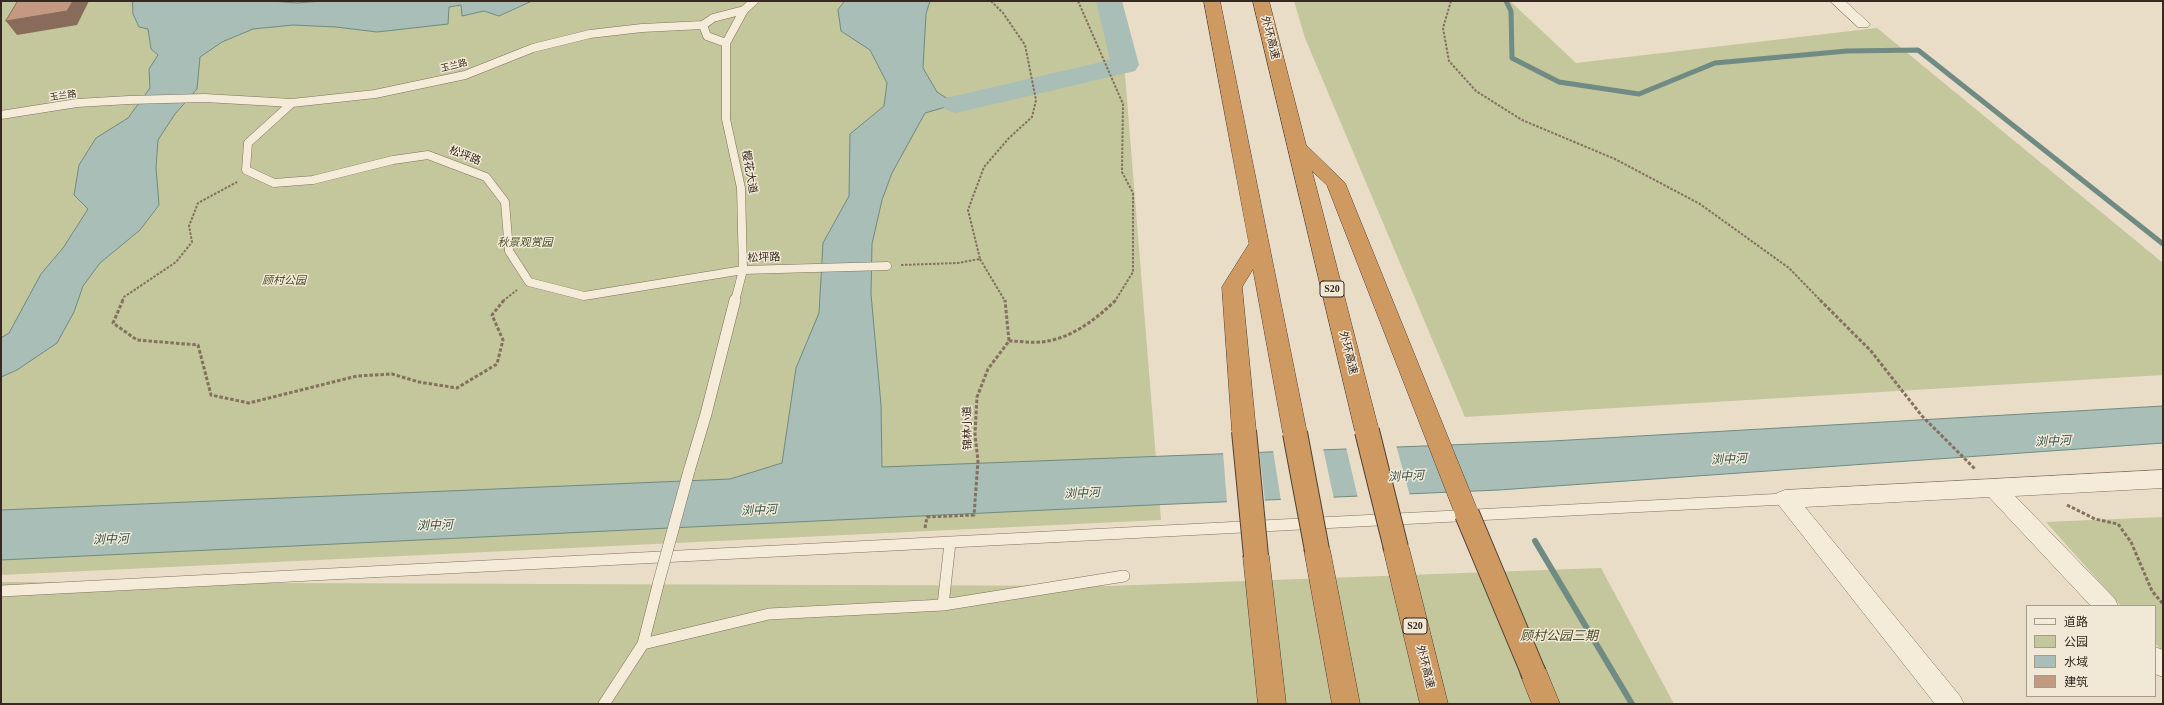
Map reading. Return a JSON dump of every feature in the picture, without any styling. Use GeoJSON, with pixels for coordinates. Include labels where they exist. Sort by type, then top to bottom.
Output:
{"type":"FeatureCollection","features":[{"type":"Feature","properties":{"kind":"highway"},"geometry":{"type":"LineString","coordinates":[[1212,1],[1346,704]]}},
{"type":"Feature","properties":{"kind":"highway","name":"外环高速"},"geometry":{"type":"LineString","coordinates":[[1261,1],[1434,704]]}},
{"type":"Feature","properties":{"kind":"highway"},"geometry":{"type":"LineString","coordinates":[[1297,147],[1336,183],[1385,310],[1546,704]]}},
{"type":"Feature","properties":{"kind":"highway"},"geometry":{"type":"LineString","coordinates":[[1259,244],[1232,287],[1244,432],[1272,704]]}},
{"type":"Feature","properties":{"kind":"street"},"geometry":{"type":"LineString","coordinates":[[1837,1],[1863,24]]}},
{"type":"Feature","properties":{"kind":"street"},"geometry":{"type":"LineString","coordinates":[[1785,499],[1996,490],[2163,479]]}},
{"type":"Feature","properties":{"kind":"street"},"geometry":{"type":"LineString","coordinates":[[1996,490],[2105,605]]}},
{"type":"Feature","properties":{"kind":"street"},"geometry":{"type":"LineString","coordinates":[[1785,499],[1951,704]]}},
{"type":"Feature","properties":{"kind":"lane"},"geometry":{"type":"LineString","coordinates":[[744,10],[713,18],[703,25],[707,36],[726,43],[744,10],[754,1]]}},
{"type":"Feature","properties":{"kind":"lane","name":"玉兰路"},"geometry":{"type":"LineString","coordinates":[[1,115],[77,103],[129,100],[205,98],[292,103],[374,94],[465,75],[534,48],[590,34],[642,28],[703,25]]}},
{"type":"Feature","properties":{"kind":"lane","name":"樱花大道"},"geometry":{"type":"LineString","coordinates":[[604,704],[643,644],[659,581],[706,414],[743,270],[741,188],[726,119],[726,43]]}},
{"type":"Feature","properties":{"kind":"lane"},"geometry":{"type":"LineString","coordinates":[[253,173],[246,170],[248,143],[292,103]]}},
{"type":"Feature","properties":{"kind":"lane","name":"松坪路"},"geometry":{"type":"LineString","coordinates":[[253,173],[274,183],[313,180],[393,160],[428,155],[486,177],[505,202],[510,251],[529,282],[584,296],[649,284],[743,270],[887,266]]}},
{"type":"Feature","properties":{"kind":"lane"},"geometry":{"type":"LineString","coordinates":[[1,591],[923,545],[1785,499]]}},
{"type":"Feature","properties":{"kind":"lane"},"geometry":{"type":"LineString","coordinates":[[943,605],[950,543]]}},
{"type":"Feature","properties":{"kind":"lane"},"geometry":{"type":"LineString","coordinates":[[643,644],[769,614],[943,605],[1124,576]]}},
{"type":"Feature","properties":{"kind":"path"},"geometry":{"type":"LineString","coordinates":[[991,1],[1003,13],[1025,45],[1036,100],[1032,117],[1009,138],[984,167],[968,210],[980,259],[1005,300],[1009,342],[1041,342],[1074,333],[1098,317],[1117,299],[1133,272],[1133,193],[1122,172],[1123,104],[1078,1]]}},
{"type":"Feature","properties":{"kind":"path"},"geometry":{"type":"LineString","coordinates":[[1450,1],[1444,28],[1449,61],[1476,91],[1522,120],[1615,159],[1700,204],[1789,268],[1872,351],[1922,416],[1976,470]]}},
{"type":"Feature","properties":{"kind":"path"},"geometry":{"type":"LineString","coordinates":[[253,173],[198,203],[189,226],[192,242],[176,262],[124,297],[112,323],[137,340],[198,345],[211,396],[249,403],[357,376],[385,375],[457,388],[497,364],[503,340],[492,316],[505,298],[529,282]]}},
{"type":"Feature","properties":{"kind":"path"},"geometry":{"type":"LineString","coordinates":[[887,266],[958,263],[980,259]]}},
{"type":"Feature","properties":{"kind":"path","name":"锦林小道"},"geometry":{"type":"LineString","coordinates":[[923,545],[927,518],[974,515],[978,461],[975,434],[977,397],[988,369],[1009,342]]}},
{"type":"Feature","properties":{"kind":"path"},"geometry":{"type":"LineString","coordinates":[[2043,486],[2056,499],[2095,520],[2118,524],[2131,542],[2152,591],[2163,604]]}},
{"type":"Feature","properties":{"kind":"green space","name":"顾村公园"},"geometry":{"type":"Polygon","coordinates":[[[1,1],[1119,1],[1161,520],[1,575],[1,1]]]}},
{"type":"Feature","properties":{"kind":"green space"},"geometry":{"type":"Polygon","coordinates":[[[1294,1],[1510,1],[1576,63],[1877,28],[2163,263],[2163,375],[1465,417],[1305,38],[1294,1]]]}},
{"type":"Feature","properties":{"kind":"green space"},"geometry":{"type":"Polygon","coordinates":[[[2163,517],[2163,652],[2156,644],[2156,605],[2120,605],[2046,522],[2163,517]]]}},
{"type":"Feature","properties":{"kind":"green space","name":"顾村公园三期"},"geometry":{"type":"Polygon","coordinates":[[[1601,568],[1674,704],[1,704],[1,582],[1109,586],[1601,568]]]}},
{"type":"Feature","properties":{"kind":"water"},"geometry":{"type":"Polygon","coordinates":[[[133,1],[271,1],[297,3],[322,1],[532,1],[499,16],[484,11],[462,16],[461,5],[449,7],[448,24],[377,32],[336,27],[293,25],[253,29],[222,42],[200,57],[197,89],[175,114],[158,140],[156,167],[159,205],[140,230],[100,263],[83,286],[74,312],[57,343],[17,370],[1,377],[1,338],[9,333],[41,274],[63,248],[88,209],[74,195],[79,165],[96,138],[128,118],[150,88],[149,69],[158,55],[151,49],[148,29],[139,27],[133,14],[133,1]]]}},
{"type":"Feature","properties":{"kind":"water","name":"浏中河"},"geometry":{"type":"Polygon","coordinates":[[[845,1],[930,1],[926,14],[923,68],[937,92],[956,104],[925,113],[892,173],[882,200],[872,244],[871,294],[881,405],[882,467],[1552,441],[2163,406],[2163,443],[1499,490],[1151,505],[1,560],[1,510],[730,479],[782,463],[796,368],[819,313],[823,243],[849,196],[850,134],[884,106],[887,83],[870,50],[841,31],[838,10],[845,1]]]}},
{"type":"Feature","properties":{"kind":"pier"},"geometry":{"type":"Polygon","coordinates":[[[1396,445],[1410,496],[1358,498],[1346,447],[1396,445]]]}},
{"type":"Feature","properties":{"kind":"pier"},"geometry":{"type":"Polygon","coordinates":[[[1323,448],[1334,499],[1281,501],[1273,450],[1323,448]]]}},
{"type":"Feature","properties":{"kind":"pier"},"geometry":{"type":"Polygon","coordinates":[[[1259,450],[1265,502],[1227,503],[1223,452],[1259,450]]]}},
{"type":"Feature","properties":{"kind":"building"},"geometry":{"type":"Polygon","coordinates":[[[18,1],[73,1],[67,11],[6,21],[18,1]]]}},
{"type":"Feature","properties":{"kind":"waterway"},"geometry":{"type":"LineString","coordinates":[[956,104],[1125,65],[1109,1]]}},
{"type":"Feature","properties":{"kind":"waterway"},"geometry":{"type":"LineString","coordinates":[[1506,1],[1511,11],[1512,58],[1559,82],[1639,94],[1715,63],[1847,51],[1918,50],[2163,244]]}},
{"type":"Feature","properties":{"kind":"waterway"},"geometry":{"type":"LineString","coordinates":[[1535,541],[1632,704]]}},
{"type":"Feature","properties":{"kind":"park label","name":"秋景观赏园"},"geometry":{"type":"Point","coordinates":[525,243]}}]}
